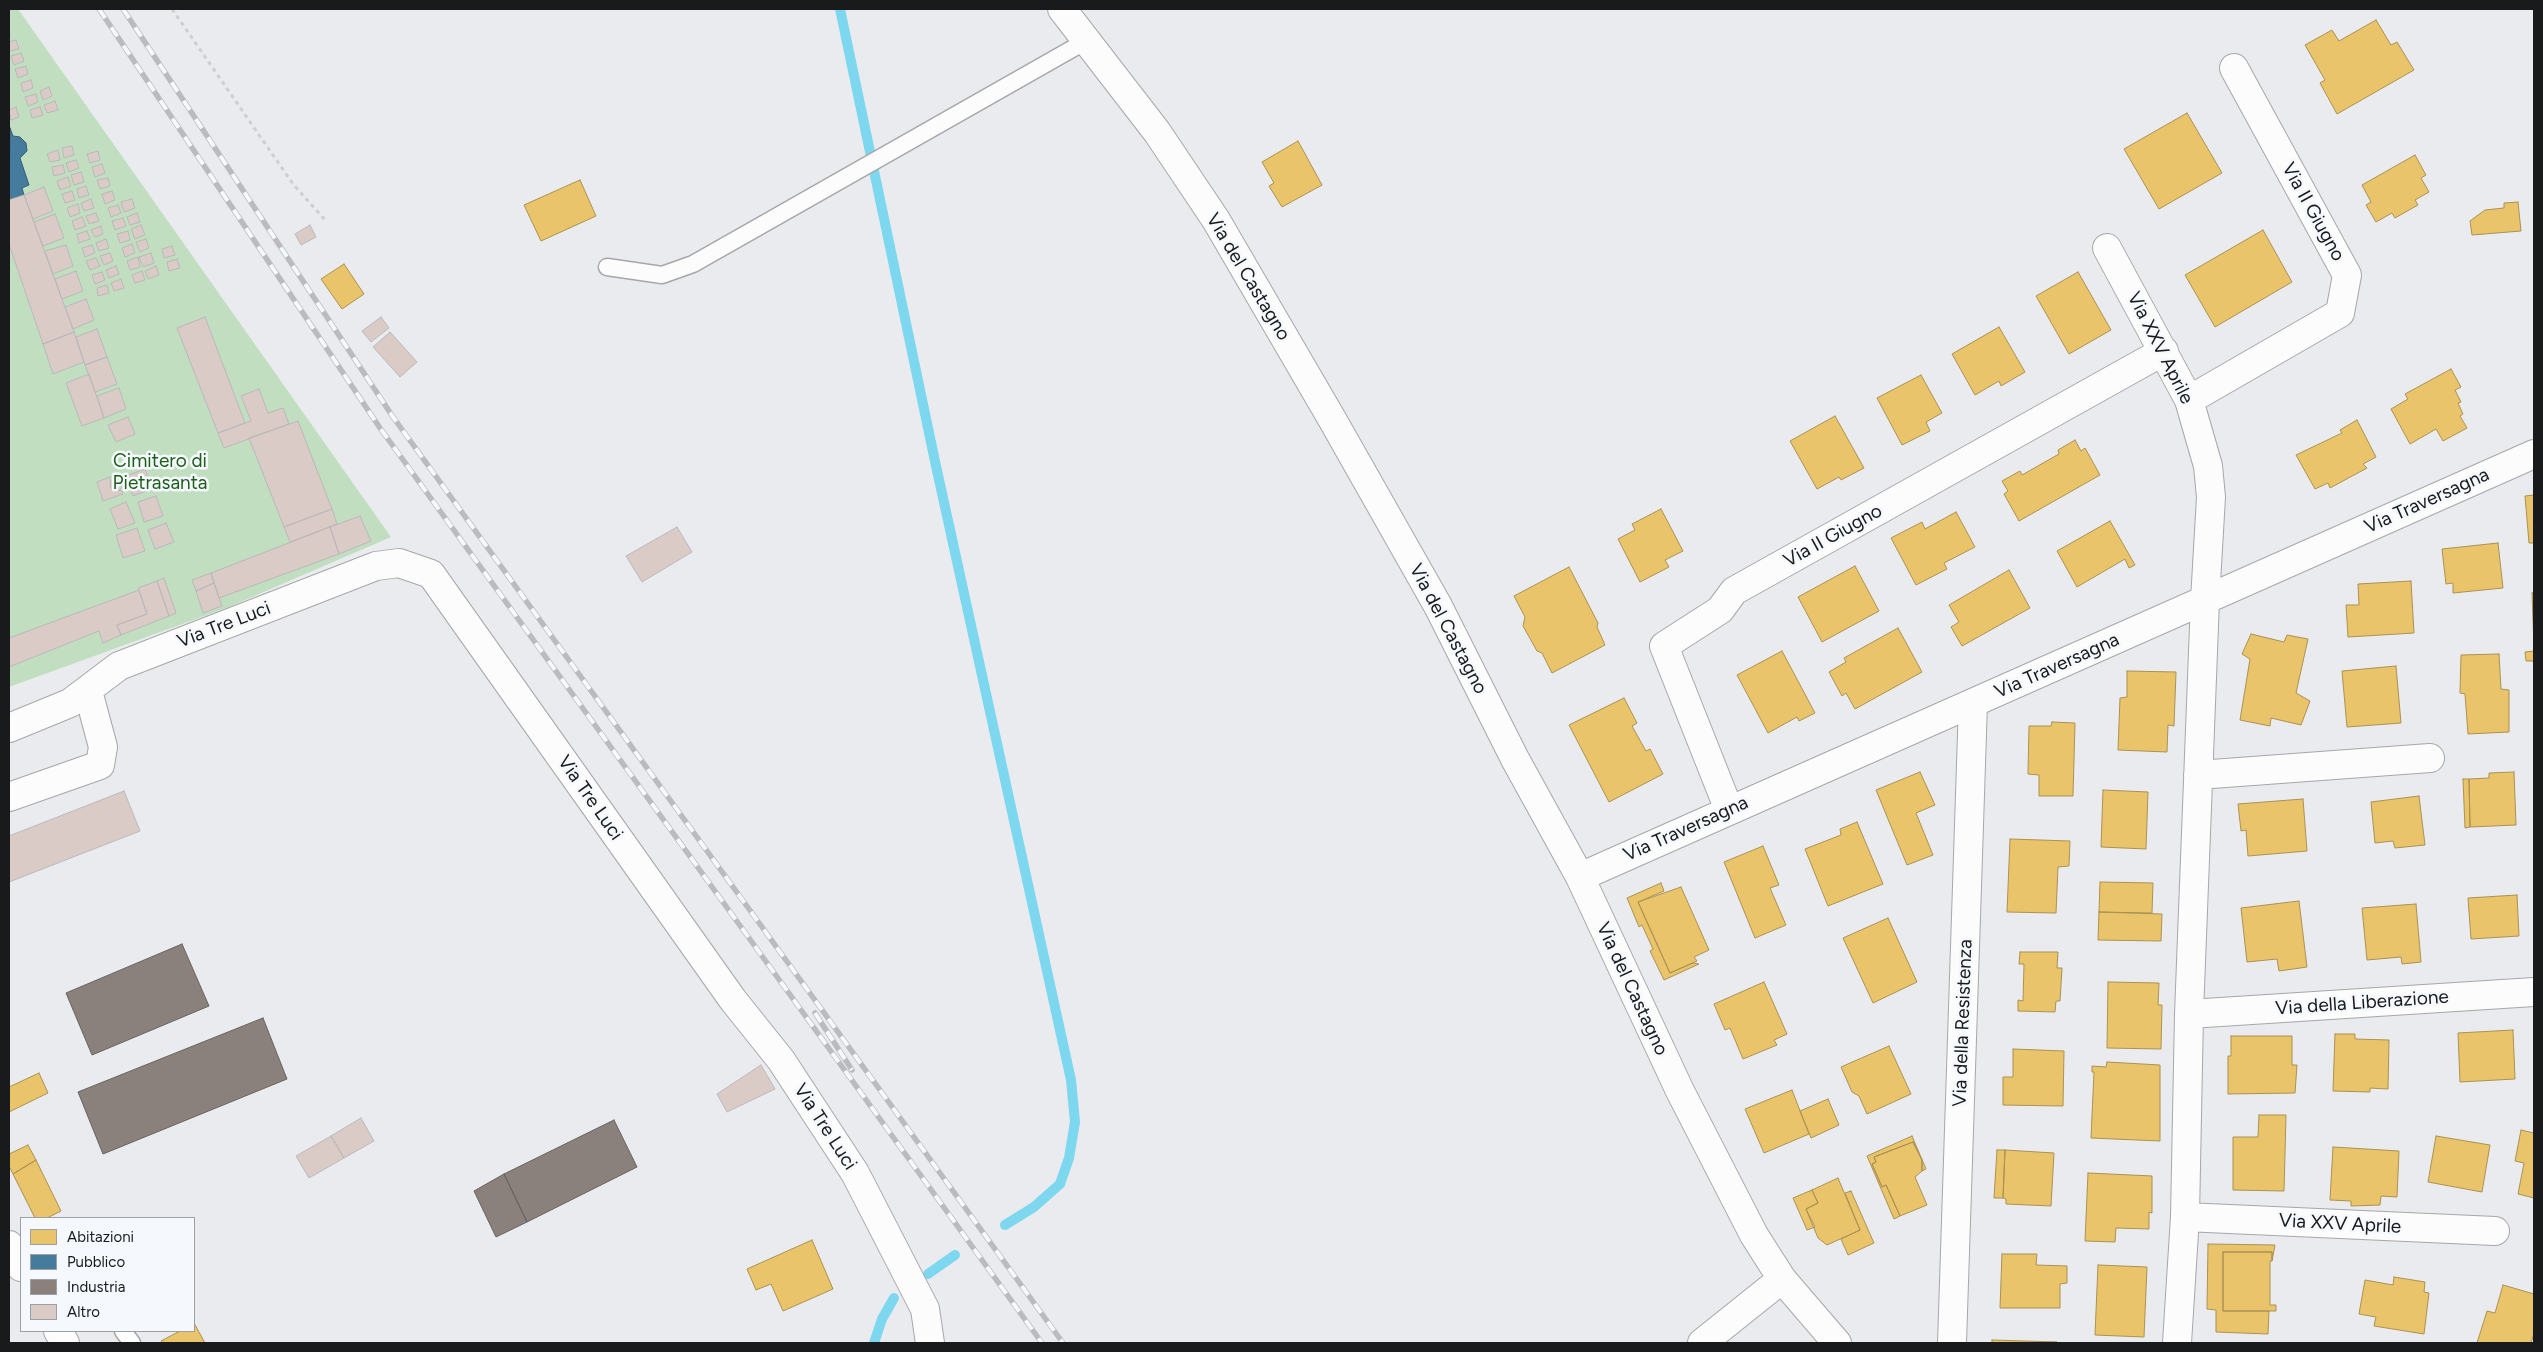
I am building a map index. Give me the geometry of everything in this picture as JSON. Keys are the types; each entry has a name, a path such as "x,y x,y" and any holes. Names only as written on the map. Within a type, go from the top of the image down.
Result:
{"street":[{"name":"Via del Castagno","path":"1062,9 1157,132 1221,229 1438,606 1515,759 1580,877 1680,1091 1754,1235 1782,1279 1836,1343"},
{"name":"Via II Giugno","path":"2189,400 2340,313 2347,275 2234,68"},
{"name":"Via XXV Aprile","path":"2107,248 2189,400 2208,466 2211,496 2205,600 2189,1014 2185,1218 2177,1343"},
{"name":"Via II Giugno","path":"1729,810 1664,646 1720,610 1734,591 2164,351"},
{"name":"Via Traversagna","path":"1580,877 2534,454"},
{"name":"Via Tre Luci","path":"9,728 70,704 119,666 376,566 399,563 431,574 733,1000 781,1060 855,1173 925,1309 930,1343"},
{"path":"9,797 100,765 103,747 88,691"},
{"name":"Via della Resistenza","path":"1952,1343 1973,704"},
{"path":"2198,776 2430,758"},
{"name":"Via della Liberazione","path":"2189,1014 2534,992"},
{"name":"Via XXV Aprile","path":"2185,1218 2495,1231"},
{"path":"9,1245 20,1265"},
{"path":"1702,1343 1782,1279"},
{"path":"59,1332 65,1343"}],"lane":[{"path":"606,267 662,275 693,264 857,169 1086,41"},
{"path":"123,1332 132,1343"}],"path":[{"path":"172,9 293,184 325,220"}],"green space":[{"name":"Cimitero di Pietrasanta","path":"9,9 18,9 391,537 229,607 9,687"}],"building: Abitazioni":[{"path":"2376,20 2391,45 2397,42 2414,70 2337,114 2320,83 2325,80 2305,45 2332,30 2339,41"},
{"path":"2187,113 2222,173 2159,209 2124,149"},
{"path":"1298,141 1322,185 1282,207 1269,186 1274,183 1262,162"},
{"path":"2415,155 2426,175 2421,178 2429,192 2415,200 2418,205 2395,218 2392,213 2376,222 2366,205 2371,202 2362,185"},
{"path":"580,180 596,216 541,241 524,205"},
{"path":"2518,202 2521,231 2472,235 2470,221 2485,210 2504,208 2504,203"},
{"path":"2263,230 2292,282 2215,327 2185,275"},
{"path":"344,264 364,294 342,309 321,279"},
{"path":"2078,272 2111,330 2069,354 2036,296"},
{"path":"1999,327 2025,372 2001,386 1999,381 1975,395 1952,354"},
{"path":"2451,369 2461,387 2455,390 2461,402 2458,403 2463,414 2460,416 2467,428 2443,441 2436,429 2410,444 2391,409 2408,399 2405,394"},
{"path":"1921,375 1942,413 1926,422 1930,431 1902,445 1877,398"},
{"path":"1835,416 1864,468 1841,480 1839,477 1817,489 1790,441"},
{"path":"2357,420 2376,457 2363,464 2367,468 2330,488 2328,483 2315,489 2296,455 2342,433 2340,430"},
{"path":"2075,440 2081,451 2085,448 2100,475 2019,521 2004,494 2008,491 2002,481 2020,471 2022,475 2059,454 2058,450"},
{"path":"2534,495 2534,543 2529,543 2525,496"},
{"path":"1661,509 1683,551 1665,560 1669,567 1640,582 1618,539 1635,530 1632,524"},
{"path":"1956,512 1975,547 1944,563 1947,569 1916,585 1891,538 1922,522 1925,529"},
{"path":"2110,521 2135,565 2129,568 2125,559 2077,587 2057,551"},
{"path":"2498,543 2503,588 2453,593 2453,583 2446,584 2442,549"},
{"path":"1855,566 1879,611 1822,642 1798,597"},
{"path":"1569,567 1598,623 1597,627 1605,645 1552,673 1542,653 1537,651 1523,626 1525,617 1514,596"},
{"path":"2009,570 2030,608 1962,646 1951,627 1959,622 1949,605"},
{"path":"2411,581 2414,633 2348,637 2346,605 2359,605 2358,584"},
{"path":"2532,593 2534,593 2534,646"},
{"path":"1898,628 1922,672 1855,709 1846,693 1842,696 1829,672 1846,662 1844,658"},
{"path":"2251,634 2284,642 2287,635 2308,639 2296,693 2310,701 2301,725 2271,718 2270,726 2240,720 2250,659 2242,654"},
{"path":"1782,651 1815,713 1799,721 1797,717 1768,733 1737,675"},
{"path":"2534,651 2534,661 2526,661 2525,652"},
{"path":"2499,654 2501,689 2509,690 2509,732 2468,734 2465,694 2460,693 2461,655"},
{"path":"2396,666 2401,723 2347,727 2342,671"},
{"path":"2127,671 2176,672 2174,726 2168,725 2167,752 2118,750 2120,698 2127,697"},
{"path":"1624,698 1637,723 1632,726 1646,751 1650,749 1663,774 1609,802 1569,725"},
{"path":"2052,722 2075,723 2073,796 2039,796 2039,775 2028,774 2029,726 2051,726"},
{"path":"1920,772 1935,805 1916,813 1933,855 1907,865 1876,790"},
{"path":"2514,772 2516,825 2470,827 2469,779 2489,778 2489,773"},
{"path":"2463,779 2469,779 2470,827 2465,828"},
{"path":"2103,790 2148,792 2146,849 2101,847"},
{"path":"2419,796 2425,845 2395,848 2393,841 2375,843 2371,802"},
{"path":"2303,799 2307,851 2248,856 2246,830 2241,831 2238,804"},
{"path":"1857,822 1883,884 1828,906 1805,849 1841,835 1840,829"},
{"path":"2010,839 2070,841 2069,866 2058,867 2056,913 2007,912"},
{"path":"1763,846 1779,885 1770,888 1786,925 1755,938 1724,862"},
{"path":"2100,882 2153,883 2152,913 2099,912"},
{"path":"1661,883 1664,891 1638,902 1670,973 1693,963 1699,964 1664,980 1650,951 1653,949 1642,925 1639,927 1627,898"},
{"path":"1681,887 1709,950 1694,957 1697,961 1670,973 1638,902"},
{"path":"2517,895 2519,936 2471,939 2468,898"},
{"path":"2299,901 2307,967 2279,971 2277,959 2247,962 2241,908"},
{"path":"2416,904 2421,962 2402,964 2401,957 2367,960 2362,908"},
{"path":"2099,912 2162,914 2161,941 2098,940"},
{"path":"1888,918 1917,982 1873,1003 1843,938"},
{"path":"2020,952 2058,952 2057,968 2062,968 2060,1001 2056,1001 2055,1012 2018,1011 2018,1000 2023,1001 2024,964 2019,964"},
{"path":"1764,982 1787,1034 1774,1040 1777,1045 1743,1059 1730,1028 1725,1030 1714,1004"},
{"path":"2108,982 2159,983 2158,1005 2162,1005 2161,1049 2107,1048"},
{"path":"2513,1030 2515,1079 2460,1082 2458,1033"},
{"path":"2335,1034 2355,1034 2355,1039 2389,1040 2388,1089 2370,1088 2370,1092 2333,1091"},
{"path":"2231,1036 2292,1036 2292,1065 2297,1065 2295,1093 2228,1094 2228,1056 2231,1056"},
{"path":"1889,1046 1911,1094 1867,1114 1859,1096 1852,1092 1841,1067"},
{"path":"2013,1049 2064,1051 2063,1106 2003,1105 2003,1077 2013,1077"},
{"path":"2107,1062 2160,1065 2160,1141 2091,1138 2094,1072 2092,1072 2092,1066 2106,1067"},
{"path":"39,1073 48,1093 9,1112 9,1087"},
{"path":"1792,1090 1809,1134 1764,1153 1745,1109"},
{"path":"1828,1099 1839,1125 1811,1138 1800,1111"},
{"path":"2259,1115 2286,1115 2284,1191 2233,1190 2233,1137 2258,1137"},
{"path":"2521,1130 2534,1133 2534,1198 2518,1194 2524,1163 2515,1161"},
{"path":"1912,1136 1926,1169 1922,1171 1922,1160 1913,1142 1874,1157 1876,1162 1872,1164 1882,1187 1886,1185 1900,1216 1894,1219 1867,1156"},
{"path":"2436,1136 2490,1145 2482,1192 2428,1182"},
{"path":"1913,1142 1922,1160 1922,1171 1915,1177 1927,1205 1900,1216 1886,1185 1882,1187 1872,1164 1876,1162 1874,1157"},
{"path":"28,1145 36,1160 13,1174 9,1166 9,1154"},
{"path":"2333,1147 2399,1151 2397,1197 2381,1196 2380,1205 2351,1206 2351,1201 2330,1200"},
{"path":"1997,1150 2005,1150 2003,1198 1994,1198"},
{"path":"2005,1150 2054,1153 2051,1206 2006,1204 2006,1199 2003,1198"},
{"path":"36,1160 61,1211 49,1217 34,1217 13,1174"},
{"path":"2088,1173 2152,1176 2152,1213 2149,1212 2149,1229 2116,1228 2115,1242 2085,1241"},
{"path":"1838,1178 1860,1230 1827,1245 1818,1238 1806,1209 1818,1203 1812,1190"},
{"path":"1812,1190 1818,1203 1806,1209 1815,1227 1807,1230 1793,1198"},
{"path":"1851,1191 1874,1243 1848,1255 1841,1239 1860,1230 1845,1193"},
{"path":"812,1240 833,1289 783,1311 771,1284 756,1290 747,1269"},
{"path":"2208,1244 2275,1245 2272,1261 2272,1252 2223,1252 2223,1311 2269,1311 2268,1334 2216,1332 2216,1310 2207,1309"},
{"path":"2223,1252 2272,1252 2272,1261 2270,1261 2270,1305 2276,1305 2276,1311 2223,1311"},
{"path":"2002,1254 2037,1254 2036,1265 2067,1266 2067,1283 2060,1284 2060,1308 2000,1308"},
{"path":"2098,1265 2147,1267 2144,1337 2095,1335"},
{"path":"2394,1277 2425,1282 2424,1292 2429,1293 2424,1334 2374,1326 2376,1317 2359,1314 2365,1280 2393,1285"},
{"path":"2503,1285 2534,1294 2534,1333 2531,1343 2477,1343 2487,1311 2495,1313"},
{"path":"195,1325 205,1343 163,1343 161,1341 178,1332 195,1332"},
{"path":"1992,1340 2057,1342 1992,1343"}],"building: Pubblico":[{"path":"10,128 13,136 20,137 26,143 27,151 20,158 29,185 22,188 24,195 9,200"}],"building: Industria":[{"path":"182,944 209,1006 92,1055 66,993"},
{"path":"263,1018 287,1079 103,1154 78,1092"},
{"path":"614,1120 637,1167 527,1222 504,1174"},
{"path":"504,1174 527,1222 496,1237 474,1191"}],"building: Altro":[{"path":"16,40 19,49 9,51 9,42"},
{"path":"21,53 24,61 14,65 11,56"},
{"path":"26,66 28,74 18,78 15,69"},
{"path":"31,80 33,88 23,92 21,83"},
{"path":"49,87 52,96 43,100 40,91"},
{"path":"36,94 38,102 28,106 25,97"},
{"path":"55,101 58,110 47,113 44,105"},
{"path":"16,107 19,117 11,120 9,110"},
{"path":"40,107 43,115 32,118 30,110"},
{"path":"72,146 74,155 64,158 62,148"},
{"path":"58,150 60,160 50,162 47,154"},
{"path":"98,151 100,160 90,163 87,154"},
{"path":"76,160 79,168 69,172 66,163"},
{"path":"102,164 105,173 95,177 92,167"},
{"path":"63,165 65,173 54,176 52,167"},
{"path":"81,172 84,182 74,185 71,175"},
{"path":"68,177 71,186 60,190 57,181"},
{"path":"108,178 110,186 100,189 97,180"},
{"path":"86,186 89,195 79,198 77,189"},
{"path":"44,187 53,211 33,219 24,195"},
{"path":"72,191 75,200 65,203 62,194"},
{"path":"112,191 115,200 105,204 102,194"},
{"path":"24,195 74,332 43,344 9,244 9,200"},
{"path":"91,199 94,208 84,211 81,203"},
{"path":"132,199 135,208 124,212 121,202"},
{"path":"78,204 80,213 70,217 67,208"},
{"path":"118,205 121,213 111,217 108,208"},
{"path":"96,213 99,221 89,224 86,216"},
{"path":"137,213 140,222 130,225 127,217"},
{"path":"55,214 64,238 43,246 34,222"},
{"path":"82,217 86,226 75,230 72,221"},
{"path":"123,218 126,226 115,230 112,221"},
{"path":"141,225 145,235 135,239 131,229"},
{"path":"310,225 316,237 301,245 295,234"},
{"path":"101,226 103,234 95,237 91,230"},
{"path":"87,231 90,239 79,243 77,234"},
{"path":"128,231 130,240 120,243 117,234"},
{"path":"106,239 109,248 99,251 96,243"},
{"path":"146,239 149,248 140,252 136,242"},
{"path":"132,244 135,253 125,257 122,248"},
{"path":"66,245 73,266 53,274 45,251"},
{"path":"92,245 95,253 85,257 82,248"},
{"path":"172,246 175,255 164,258 162,249"},
{"path":"110,253 113,261 104,265 100,256"},
{"path":"151,253 154,263 143,267 139,257"},
{"path":"138,257 140,267 130,270 127,261"},
{"path":"96,258 100,266 90,270 86,261"},
{"path":"177,259 180,268 169,271 167,262"},
{"path":"116,266 119,274 109,278 106,270"},
{"path":"156,266 159,275 148,279 145,271"},
{"path":"76,271 83,291 62,299 55,279"},
{"path":"142,271 145,280 135,283 132,275"},
{"path":"102,272 105,280 95,284 92,275"},
{"path":"121,279 124,288 114,291 111,283"},
{"path":"107,285 109,293 98,296 97,288"},
{"path":"86,299 94,320 73,329 65,307"},
{"path":"205,317 245,423 218,433 177,328"},
{"path":"381,317 389,328 371,342 362,331"},
{"path":"97,329 107,357 85,365 76,337"},
{"path":"74,332 84,362 53,374 43,344"},
{"path":"390,332 417,362 400,377 373,347"},
{"path":"107,357 117,384 95,392 85,365"},
{"path":"89,374 104,418 82,426 66,383"},
{"path":"119,388 126,409 104,418 97,396"},
{"path":"259,389 268,413 283,408 289,424 224,448 218,433 251,421 241,396"},
{"path":"128,417 135,434 116,442 108,425"},
{"path":"298,421 332,509 284,527 249,438"},
{"path":"145,469 148,477 145,478 149,490 133,496 126,476"},
{"path":"110,477 111,488 116,491 121,490 123,494 103,501 97,482"},
{"path":"118,479 121,480 121,490 114,491 111,490 110,483 111,480"},
{"path":"156,496 163,516 144,522 138,502"},
{"path":"126,502 135,523 118,529 110,509"},
{"path":"332,509 337,524 290,542 284,527"},
{"path":"360,516 371,541 339,554 330,527"},
{"path":"166,523 174,542 155,549 148,530"},
{"path":"330,527 339,554 219,598 211,573"},
{"path":"677,527 692,552 642,582 626,556"},
{"path":"137,528 145,551 123,558 116,535"},
{"path":"211,573 214,583 196,591 192,580"},
{"path":"164,578 176,613 169,616 157,581"},
{"path":"157,581 169,616 121,635 117,625 147,614 138,588"},
{"path":"214,583 222,606 203,613 196,591"},
{"path":"139,590 147,614 117,625 121,635 103,643 99,631 9,667 9,638"},
{"path":"124,791 140,831 9,882 9,836"},
{"path":"761,1065 775,1089 727,1112 717,1094"},
{"path":"361,1118 374,1141 344,1158 331,1136"},
{"path":"331,1136 344,1158 309,1178 296,1156"}],"waterway":[{"path":"840,9 936,466 1071,1080 1075,1122 1069,1158 1060,1184 1034,1207 1005,1225"},
{"path":"928,1274 955,1255"},
{"path":"874,1343 882,1319 894,1298"}],"railway":[{"path":"99,9 380,428 1042,1343"},
{"path":"123,9 393,417 1063,1343"},
{"path":"815,1013 852,1070"}]}
